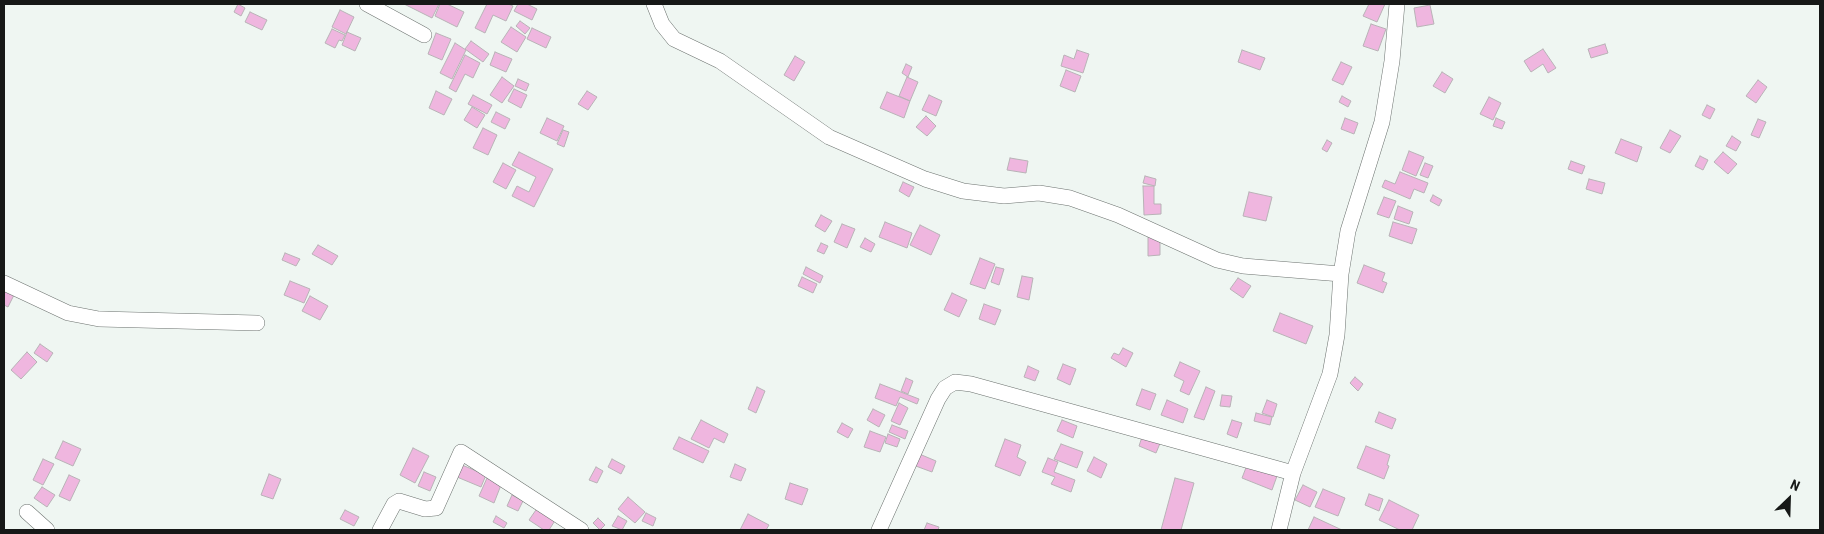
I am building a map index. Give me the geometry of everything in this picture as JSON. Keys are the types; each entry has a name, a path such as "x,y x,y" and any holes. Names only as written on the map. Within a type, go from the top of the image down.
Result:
{"street":[{"path":"366,4 424,35"},
{"path":"654,4 662,24 674,39 720,61 829,137 925,179 963,191 1004,196 1039,193 1070,198 1118,215 1217,260 1243,266 1341,274"},
{"path":"1279,530 1293,473 1330,374 1337,335 1341,274 1348,232 1382,122 1392,61 1397,4"},
{"path":"4,283 68,313 100,319 257,323"},
{"path":"879,530 938,399 945,388 955,382 971,384 1293,473"},
{"path":"380,530 394,504 399,501 425,509 436,508 461,452 581,530"},
{"path":"27,512 47,530"}],"building":[{"path":"238,4 245,8 241,16 234,12"},
{"path":"404,4 439,4 432,18"},
{"path":"440,4 447,4 464,12 457,27 435,16"},
{"path":"487,4 508,4 513,6 506,21 493,15 485,33 475,28"},
{"path":"518,4 527,4 537,9 532,20 514,11"},
{"path":"1369,4 1385,4 1377,22 1363,16"},
{"path":"1430,5 1434,24 1417,27 1414,8"},
{"path":"340,10 354,17 346,34 332,27"},
{"path":"250,12 267,20 262,30 245,22"},
{"path":"520,21 530,28 525,34 516,26"},
{"path":"1371,24 1386,29 1378,51 1363,46"},
{"path":"511,27 526,37 517,52 501,42"},
{"path":"532,28 551,37 546,48 527,39"},
{"path":"332,29 345,35 342,41 339,40 335,48 325,43"},
{"path":"347,32 361,38 355,51 342,45"},
{"path":"436,33 451,39 442,60 428,54"},
{"path":"471,41 489,54 483,62 465,49"},
{"path":"455,43 466,50 452,79 440,73"},
{"path":"1605,44 1608,53 1591,58 1588,49"},
{"path":"1543,49 1556,68 1548,73 1543,64 1531,72 1524,61"},
{"path":"1077,50 1089,54 1083,73 1061,66 1064,55 1074,59"},
{"path":"1242,50 1265,58 1260,70 1238,62"},
{"path":"495,52 512,59 506,72 490,65"},
{"path":"465,55 480,63 473,78 465,74 456,92 449,88"},
{"path":"795,56 805,62 794,81 784,75"},
{"path":"1341,62 1352,67 1343,85 1332,80"},
{"path":"906,64 912,67 908,77 902,73"},
{"path":"1066,70 1081,76 1075,92 1060,86"},
{"path":"1442,72 1453,79 1445,93 1433,86"},
{"path":"502,77 514,86 502,103 490,95"},
{"path":"907,77 918,82 910,101 899,96"},
{"path":"518,79 529,84 526,91 515,86"},
{"path":"1758,80 1767,87 1756,103 1746,96"},
{"path":"514,89 527,95 521,108 508,101"},
{"path":"436,91 452,99 444,115 429,108"},
{"path":"587,91 597,97 588,110 578,104"},
{"path":"887,92 910,101 904,118 880,108"},
{"path":"473,95 492,105 487,114 468,104"},
{"path":"929,95 942,101 936,116 922,110"},
{"path":"1342,96 1351,101 1348,107 1339,102"},
{"path":"1489,97 1501,103 1493,120 1480,114"},
{"path":"1707,105 1715,109 1710,119 1702,115"},
{"path":"472,107 485,115 477,128 464,120"},
{"path":"496,112 510,119 505,129 491,122"},
{"path":"926,116 936,126 927,136 916,127"},
{"path":"547,118 564,126 557,141 540,133"},
{"path":"1345,118 1358,123 1354,134 1341,129"},
{"path":"1496,118 1505,122 1502,129 1493,126"},
{"path":"1758,119 1766,122 1759,138 1751,135"},
{"path":"483,128 497,135 488,155 473,148"},
{"path":"563,130 569,132 564,147 557,144"},
{"path":"1670,130 1681,136 1670,153 1660,148"},
{"path":"1732,136 1741,142 1736,151 1726,146"},
{"path":"1621,139 1642,147 1637,162 1615,153"},
{"path":"1327,140 1332,143 1327,152 1322,149"},
{"path":"1409,151 1424,157 1416,176 1402,170"},
{"path":"519,152 553,169 534,207 512,196 517,186 529,192 536,177 512,165"},
{"path":"1723,152 1737,164 1728,174 1714,162"},
{"path":"1700,156 1708,160 1703,170 1695,166"},
{"path":"1010,158 1028,161 1026,173 1007,170"},
{"path":"1571,161 1585,166 1582,174 1568,169"},
{"path":"503,163 516,170 506,189 493,182"},
{"path":"1425,163 1433,166 1428,178 1420,175"},
{"path":"1400,172 1428,183 1424,193 1414,189 1410,199 1382,187 1385,180 1395,184"},
{"path":"1145,176 1156,179 1155,186 1143,183"},
{"path":"1589,179 1605,183 1602,194 1586,189"},
{"path":"903,182 914,187 909,197 899,191"},
{"path":"1143,186 1154,186 1154,204 1161,204 1161,214 1144,215"},
{"path":"1249,192 1272,197 1266,221 1243,216"},
{"path":"1433,195 1442,200 1439,206 1430,201"},
{"path":"1384,197 1396,201 1389,218 1377,214"},
{"path":"1398,206 1413,212 1409,224 1394,219"},
{"path":"821,215 832,221 825,232 815,226"},
{"path":"885,222 912,233 907,248 879,237"},
{"path":"1393,222 1417,229 1412,244 1389,236"},
{"path":"842,224 855,229 847,248 834,242"},
{"path":"920,225 940,235 931,255 910,245"},
{"path":"1148,235 1160,235 1160,255 1148,256"},
{"path":"865,238 875,244 871,252 860,247"},
{"path":"821,243 828,246 824,254 817,251"},
{"path":"318,245 338,256 332,265 312,254"},
{"path":"285,253 300,259 296,266 282,260"},
{"path":"980,258 995,264 985,289 970,284"},
{"path":"1364,265 1385,273 1382,281 1387,283 1383,293 1357,283"},
{"path":"806,267 823,276 820,283 803,274"},
{"path":"996,267 1004,269 999,285 991,282"},
{"path":"1022,276 1033,278 1029,300 1017,297"},
{"path":"802,277 817,284 813,293 798,286"},
{"path":"1238,278 1251,286 1243,298 1230,289"},
{"path":"4,279 15,293 8,307 4,305"},
{"path":"290,281 310,289 304,303 284,295"},
{"path":"952,293 967,300 959,317 944,310"},
{"path":"310,296 328,306 320,320 302,311"},
{"path":"984,304 1001,310 995,325 979,319"},
{"path":"1280,313 1313,326 1306,344 1273,331"},
{"path":"40,344 53,353 47,362 34,353"},
{"path":"1123,348 1133,353 1126,367 1111,358 1114,353 1119,355"},
{"path":"27,352 37,362 21,379 11,370"},
{"path":"1180,362 1200,371 1189,395 1180,391 1184,381 1174,376"},
{"path":"1063,364 1076,369 1070,385 1057,379"},
{"path":"1028,366 1039,371 1035,381 1024,377"},
{"path":"1355,377 1363,384 1358,391 1350,383"},
{"path":"906,378 913,381 908,394 901,391"},
{"path":"880,384 919,399 917,404 900,397 896,406 875,398"},
{"path":"757,387 765,391 756,413 748,409"},
{"path":"1206,387 1215,391 1204,420 1194,417"},
{"path":"1142,389 1156,394 1150,410 1136,405"},
{"path":"1222,395 1232,396 1230,407 1220,406"},
{"path":"1167,400 1188,409 1183,423 1161,415"},
{"path":"1267,400 1277,404 1273,417 1262,413"},
{"path":"899,403 908,408 900,425 891,421"},
{"path":"873,409 885,415 879,427 867,420"},
{"path":"1379,412 1396,419 1392,429 1375,422"},
{"path":"1256,413 1272,417 1270,425 1254,421"},
{"path":"701,420 728,434 724,443 714,438 709,448 691,439"},
{"path":"1062,420 1077,426 1073,438 1057,431"},
{"path":"1232,420 1242,423 1237,438 1227,434"},
{"path":"842,423 853,429 848,438 837,432"},
{"path":"892,425 908,431 905,439 889,432"},
{"path":"870,431 886,437 880,452 864,447"},
{"path":"888,434 900,439 897,447 885,443"},
{"path":"1143,434 1161,441 1156,453 1139,446"},
{"path":"679,437 709,451 703,463 673,449"},
{"path":"1005,439 1021,445 1017,457 1026,462 1020,476 995,466"},
{"path":"63,441 81,449 73,466 55,458"},
{"path":"1061,444 1083,452 1077,468 1054,459"},
{"path":"1366,446 1390,455 1387,465 1389,466 1384,479 1357,468"},
{"path":"413,448 429,456 415,483 400,475"},
{"path":"917,453 936,461 932,472 913,465"},
{"path":"1094,457 1107,464 1101,478 1087,471"},
{"path":"1048,458 1058,462 1054,472 1075,480 1071,492 1051,484 1055,477 1042,472"},
{"path":"43,459 54,464 43,485 33,480"},
{"path":"612,459 625,466 621,474 608,467"},
{"path":"735,464 746,469 741,481 730,477"},
{"path":"462,465 486,475 481,487 457,477"},
{"path":"1247,465 1277,476 1272,490 1242,478"},
{"path":"596,467 603,471 597,483 589,480"},
{"path":"424,472 436,477 430,491 418,486"},
{"path":"269,474 281,479 273,499 261,495"},
{"path":"69,475 80,480 70,501 59,496"},
{"path":"487,478 501,485 494,503 479,496"},
{"path":"1175,478 1194,483 1181,530 1161,530"},
{"path":"790,483 808,489 802,505 785,499"},
{"path":"1303,485 1317,492 1310,507 1295,500"},
{"path":"42,487 55,495 47,507 34,498"},
{"path":"1323,489 1345,498 1338,516 1315,507"},
{"path":"1369,494 1383,499 1379,511 1365,505"},
{"path":"512,495 523,501 518,511 507,506"},
{"path":"628,497 645,512 635,523 618,509"},
{"path":"1389,500 1419,515 1412,530 1400,530 1379,520"},
{"path":"538,507 556,519 549,530 544,530 529,520"},
{"path":"345,510 359,517 354,526 340,519"},
{"path":"646,513 656,518 653,526 642,521"},
{"path":"748,514 769,525 766,530 740,530"},
{"path":"496,516 507,523 504,528 493,522"},
{"path":"618,516 627,521 622,530 612,526"},
{"path":"1314,517 1342,530 1308,530"},
{"path":"598,518 605,525 600,530 593,523"},
{"path":"927,523 939,527 938,530 924,530"}]}
